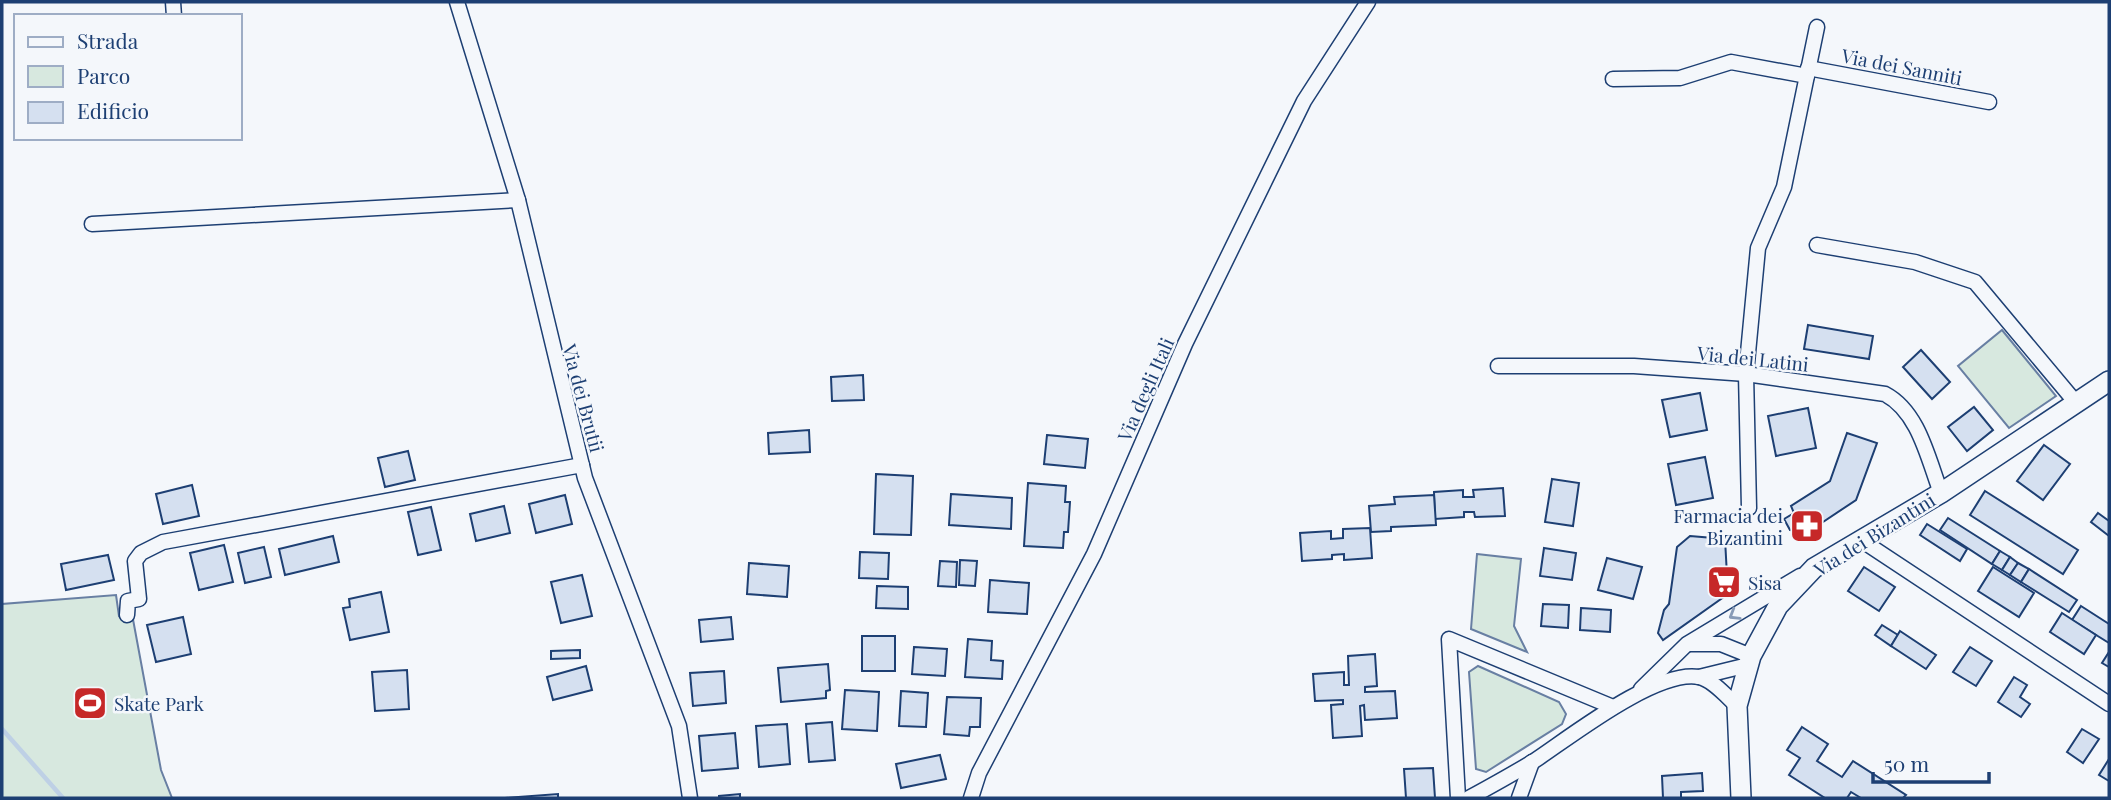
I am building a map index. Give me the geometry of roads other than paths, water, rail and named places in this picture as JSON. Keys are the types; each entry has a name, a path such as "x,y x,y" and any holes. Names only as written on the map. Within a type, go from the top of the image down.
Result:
{"street":[{"name":"Via dei Brutii","path":"457,2 517,200 560,387 582,464 679,726 690,798"},
{"name":"Via degli Itali","path":"971,798 979,773 1094,554 1185,344 1304,101 1367,2"},
{"path":"1749,508 1746,374 1758,247 1784,187 1817,27"},
{"name":"Via dei Sanniti","path":"1613,79 1680,78 1731,62 1989,102"},
{"path":"92,224 517,200"},
{"path":"1817,245 1915,262 1975,282 2077,404"},
{"name":"Via dei Latini","path":"1498,366 1634,366 1746,374 1885,394 1901,402 1912,418 1941,493"},
{"name":"Via dei Bizantini","path":"1741,798 1737,706 1749,661 1778,606 1814,568 1941,493 2109,381"},
{"path":"127,615 128,601 139,599 135,561 141,553 163,542 582,464"},
{"path":"1861,540 2109,704"},
{"path":"1637,693 1687,643 1814,568"},
{"path":"1458,798 1449,639 1614,707"},
{"path":"1687,643 1721,644 1749,661"},
{"path":"1469,798 1532,762 1637,693 1749,661"},
{"path":"1699,677 1718,688 1737,706"},
{"path":"1518,798 1532,762"}],"waterway":[{"path":"2,729 63,798"}],"place":[{"name":"Farmacia dei Bizantini","path":"1807,526"},
{"name":"Sisa","path":"1724,582"},
{"name":"Skate Park","path":"90,703"}]}
